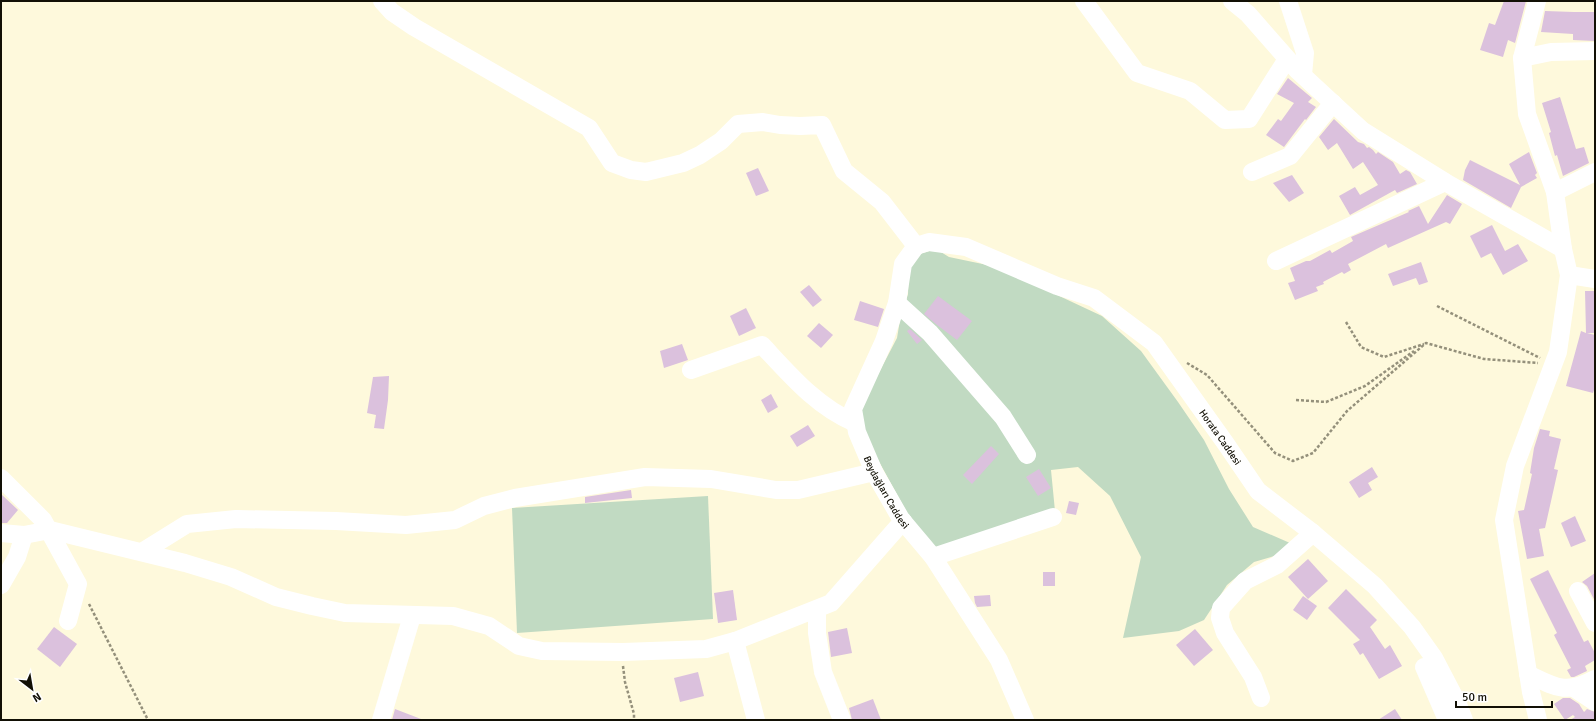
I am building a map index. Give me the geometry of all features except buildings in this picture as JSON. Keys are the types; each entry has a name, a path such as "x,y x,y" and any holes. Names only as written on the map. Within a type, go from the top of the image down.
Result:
{"street":[{"path":"382,1 392,12 414,27 589,128 612,163 631,170 646,172 683,162 700,155 721,141 738,124 763,122 780,125 822,125 844,171 882,202 916,246"},
{"path":"1084,1 1137,73 1190,91 1225,120 1249,119 1287,59"},
{"path":"1232,1 1248,14 1303,75 1363,131 1445,182 1563,249"},
{"path":"1288,1 1305,53 1303,75"},
{"path":"1536,1 1522,58 1527,114 1555,192 1563,249 1569,274 1558,352 1515,466 1504,520 1528,674 1538,720"},
{"path":"1522,58 1550,52 1595,51"},
{"path":"1252,172 1290,156 1333,103"},
{"path":"1555,192 1595,172"},
{"path":"1276,261 1445,182"},
{"name":"Horata Caddesi","path":"916,246 929,242 966,247 1057,286 1094,298 1154,343 1258,491 1313,533 1375,586 1412,627 1434,658 1457,702 1464,720"},
{"name":"Beydağları Caddesi","path":"916,246 903,264 897,303 884,341 853,410 857,432 874,472 903,521 932,557 999,660 1025,720"},
{"path":"1569,274 1595,279"},
{"path":"897,303 930,333 1004,418 1027,455"},
{"path":"691,370 762,345 800,387 839,417 855,423"},
{"path":"142,552 187,524 236,518 406,525 456,520 484,506 515,498 645,477 710,479 776,490 798,490 874,472"},
{"path":"1,478 43,520 50,530 78,584 68,621"},
{"path":"932,557 1053,517"},
{"path":"1,533 24,535 50,530 184,563 231,577 276,597 345,613 453,616 489,626 519,646 542,651 623,652 706,649 735,641 831,603 903,521"},
{"path":"1261,698 1253,677 1225,633 1220,618 1221,608 1245,581 1277,565 1313,533"},
{"path":"1,585 17,556 24,535"},
{"path":"1578,591 1595,623"},
{"path":"817,609 817,633 823,672 842,720"},
{"path":"381,720 412,616"},
{"path":"735,641 756,720"},
{"path":"1424,667 1447,720"},
{"path":"1528,674 1558,688 1574,688 1583,686 1595,679"},
{"path":"1574,688 1595,702"}],"path":[{"path":"1437,306 1553,365"},
{"path":"1346,322 1361,347 1384,357 1426,343 1484,359 1553,365"},
{"path":"1181,359 1207,375 1275,453 1293,461 1313,453 1347,411 1426,343"},
{"path":"1296,400 1326,402 1365,386 1426,343"},
{"path":"78,584 148,720"},
{"path":"623,652 625,682 634,714 634,720"}],"green space":[{"path":"936,249 949,257 997,267 1102,316 1141,351 1178,402 1204,440 1229,489 1253,527 1290,543 1285,553 1254,562 1227,585 1204,620 1179,631 1123,638 1141,557 1110,496 1078,467 1051,470 1055,511 937,549 912,522 864,434 861,407 897,338 900,320 908,294 909,266 916,255"},
{"path":"708,496 713,619 517,633 512,508"}]}
